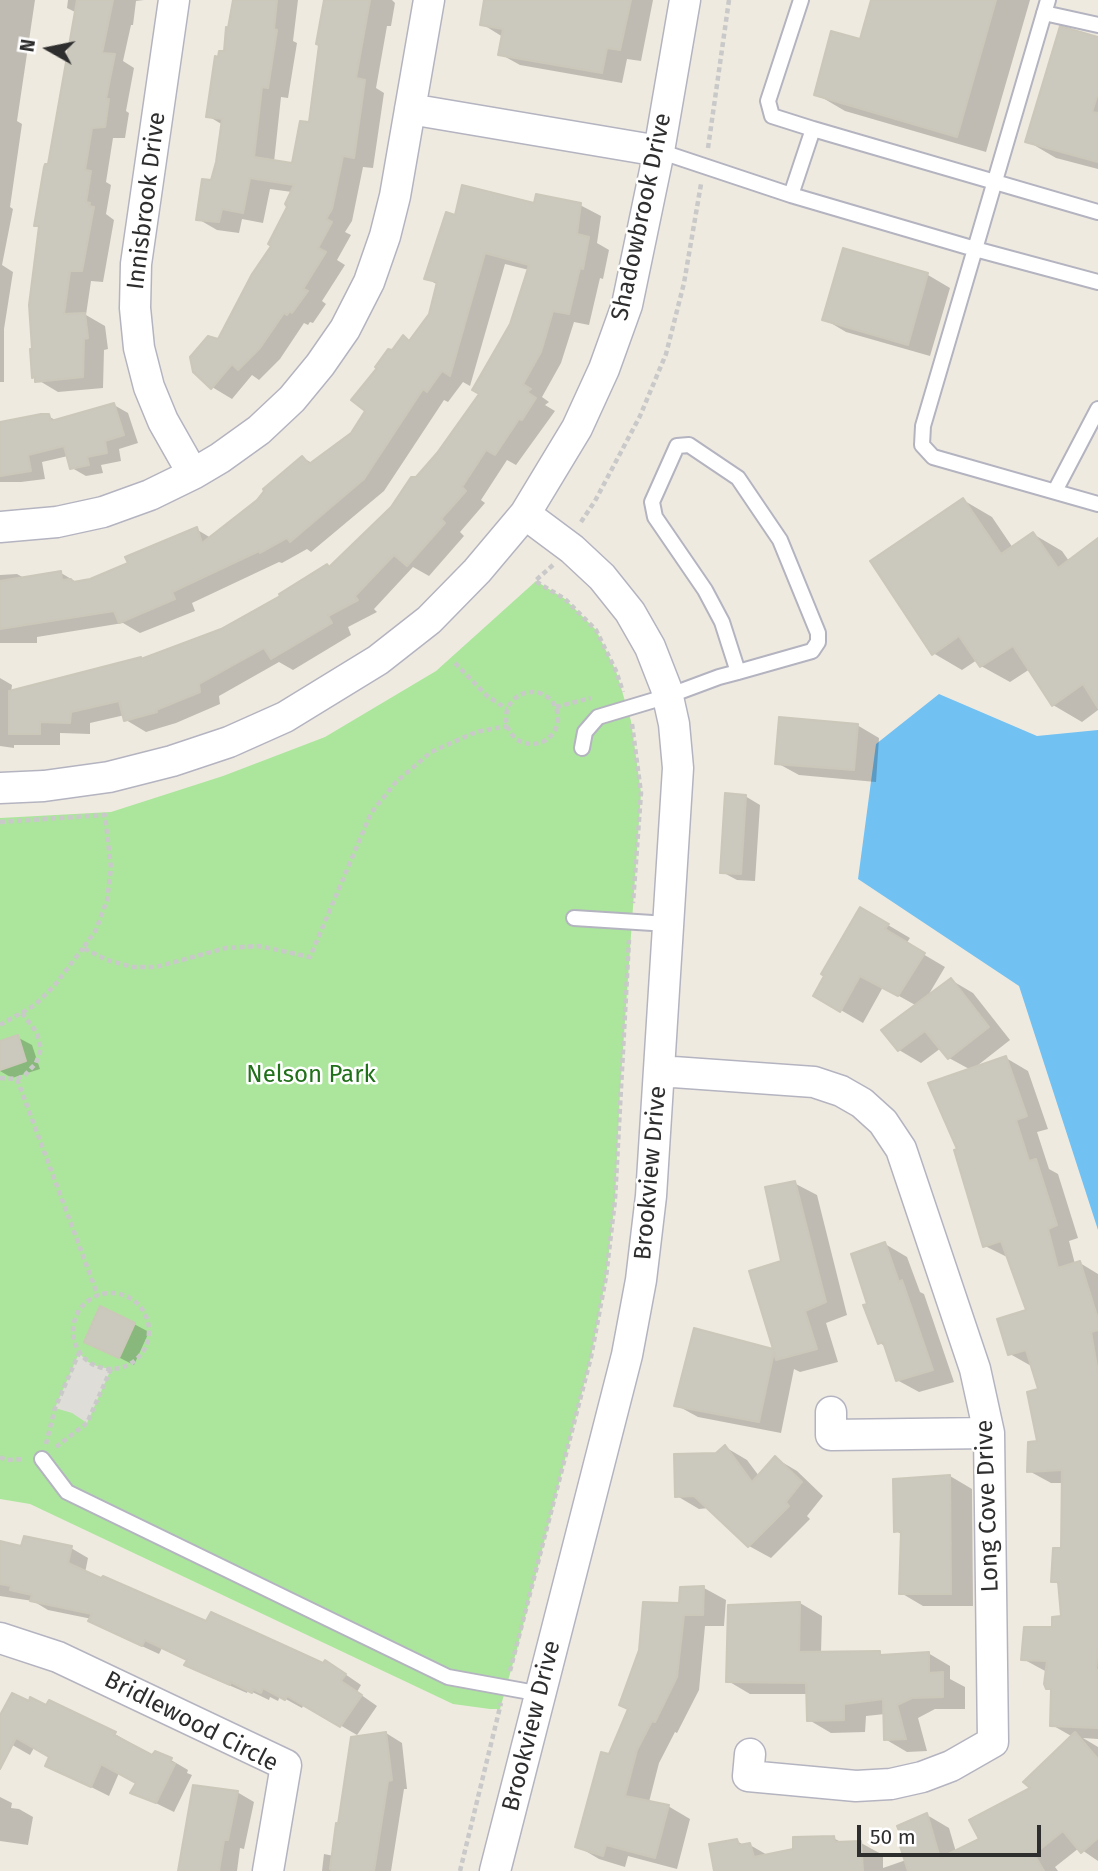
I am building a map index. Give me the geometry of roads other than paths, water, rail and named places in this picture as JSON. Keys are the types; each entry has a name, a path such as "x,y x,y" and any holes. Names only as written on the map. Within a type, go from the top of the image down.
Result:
{"street":[{"name":"Innisbrook Drive","path":"174,0 136,264 135,308 139,348 149,387 163,421 192,474"},
{"path":"0,527 57,522 103,512 150,495 192,474 259,430 320,365 345,328 369,282 385,236 395,196 429,0"},
{"name":"Shadowbrook Drive","path":"0,788 44,786 109,777 172,761 229,742 285,717 378,660 429,620 477,571 525,514 577,428 604,369 627,305 659,151 685,0"},
{"path":"410,109 659,151"},
{"name":"Brookview Drive","path":"495,1871 627,1355 641,1280 651,1196 678,768 668,696 650,647 630,612 602,577 572,549 525,514"},
{"name":"Long Cove Drive","path":"659,1071 814,1082 841,1091 862,1103 883,1122 901,1149 975,1369 989,1433 993,1742 951,1766 922,1777 891,1784 856,1786 748,1776 750,1754"},
{"path":"831,1412 831,1435 989,1433"},
{"name":"Bridlewood Circle","path":"0,1638 58,1657 286,1765 268,1871"}],"lane":[{"path":"801,0 768,101 772,116 1098,212"},
{"path":"1098,25 1046,6 923,426 922,445 933,457 1098,504"},
{"path":"791,195 813,129"},
{"path":"659,151 791,195 1098,282"},
{"path":"1055,491 1098,409"},
{"path":"582,748 585,732 598,717 812,651 818,642 818,632 780,540 738,478 689,445 677,446 652,502 655,517 705,590 722,622 738,672"},
{"path":"574,918 668,924"},
{"path":"42,1458 67,1492 448,1676 541,1694"}],"water":[{"path":"939,694 1037,736 1098,730 1098,1230 1019,986 858,879 876,744"}],"park label":[{"name":"Nelson Park","path":"311,1075"}]}
